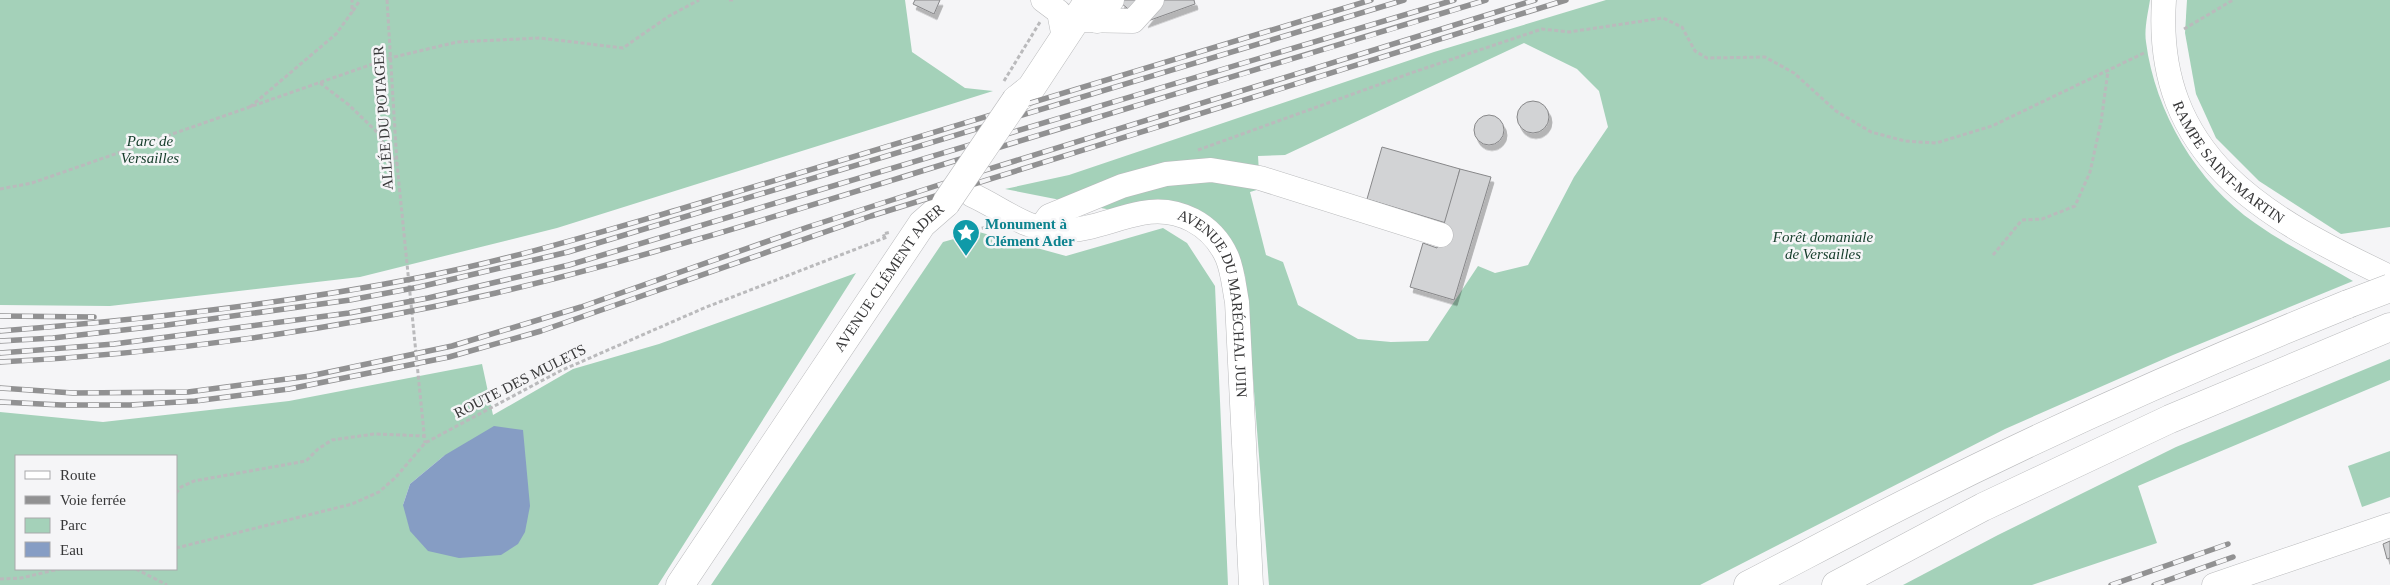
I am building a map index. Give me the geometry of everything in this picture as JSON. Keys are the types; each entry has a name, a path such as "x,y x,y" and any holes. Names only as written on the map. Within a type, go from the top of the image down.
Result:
{"main road":[{"path":"946,203 1010,91 1031,88 1070,11"},
{"name":"AVENUE CLÉMENT ADER","path":"680,585 922,224 946,203"},
{"name":"AVENUE CLÉMENT ADER","path":"696,585 916,252 942,218 946,203"},
{"path":"1748,585 1915,498 2047,434 2216,359 2348,304 2384,278"},
{"path":"1836,585 1983,507 2161,423 2390,327"}],"street":[{"path":"1070,11 1112,0"},
{"path":"1070,11 1134,21 1152,0"},
{"name":"RAMPE SAINT-MARTIN","path":"2164,0 2157,47 2177,100 2198,142 2211,161 2250,198 2273,214 2301,232 2384,278"},
{"path":"1041,227 1049,216 1138,180 1178,172 1211,170 1260,178 1441,235"},
{"name":"AVENUE DU MARÉCHAL JUIN","path":"972,195 1014,219 1058,231 1077,229 1156,211 1176,213 1200,223 1216,240 1227,258 1237,302 1251,585"},
{"path":"2214,585 2390,525"}],"path":[{"path":"352,0 352,12"},
{"path":"247,109 336,34 360,0"},
{"name":"ALLÉE DU POTAGER","path":"387,0 397,164 425,443"},
{"path":"0,189 32,183 390,58 457,42 540,38 623,48 669,16 699,0"},
{"path":"729,0 735,0"},
{"path":"1189,153 1411,72 1542,29 1569,32 1663,18 1682,27 1695,51 1707,58 1765,57 1794,73 1836,111 1871,132 1906,141 1936,143 1992,126 2157,47 2206,14 2232,0"},
{"path":"1010,91 1070,11"},
{"path":"1993,255 2022,220 2042,219 2075,206 2090,172 2101,122 2108,70"},
{"path":"319,83 349,105 375,130 397,164"},
{"path":"970,231 986,227 992,228"},
{"name":"ROUTE DES MULETS","path":"178,548 352,504 366,498 379,492 396,477 425,443 560,371 704,308 885,238"},
{"path":"178,491 194,481 306,461 318,449 332,440 381,434 425,436"},
{"path":"0,579 21,578 55,570"},
{"path":"138,570 167,585"}],"green space":[{"name":"Parc de Versailles","path":"0,0 905,0 912,52 965,88 993,91 557,228 360,277 110,306 0,305"},
{"name":"Forêt domaniale de Versailles","path":"1606,0 2150,0 2146,21 2146,37 2151,68 2169,119 2197,167 2234,207 2255,223 2353,281 2173,355 2005,429 1700,585 1269,585 1245,275 1218,231 1005,189 1069,175 1434,52","holes":["1524,43 1577,69 1599,91 1608,127 1574,177 1528,265 1495,273 1478,266 1428,341 1391,342 1358,339 1298,305 1283,262 1266,255 1250,192 1260,189 1258,156 1285,155"]},
{"path":"2187,0 2390,0 2390,227 2341,234 2259,181 2216,138 2196,94 2185,33"},
{"path":"1163,228 1187,243 1215,286 1228,585 711,585 943,242 979,232 1066,256"},
{"path":"856,273 658,585 0,585 0,412 103,422 289,401 482,364 493,415 573,369 659,344","holes":["445,455 403,505 410,484"]},
{"path":"2390,359 2390,380 2138,486 2157,543 2032,585 1903,585 1998,535 2176,447"},
{"path":"2390,451 2390,497 2362,507 2348,466"}],"water":[{"path":"494,426 523,430 530,506 525,532 518,544 501,555 459,558 428,551 410,531 403,505 410,484 445,455"}],"building":[{"path":"915,0 940,0 934,14 913,4"},
{"path":"1123,0 1144,0 1133,13 1121,3"},
{"path":"1162,0 1194,0 1195,4 1145,22"},
{"path":"1533,101 1544,106 1549,117 1544,128 1533,133 1522,128 1517,117 1522,106"},
{"path":"1489,115 1500,119 1504,130 1500,141 1489,145 1478,141 1474,130 1478,119"},
{"path":"1382,147 1460,169 1446,223 1367,199"},
{"path":"1460,169 1491,177 1454,300 1410,287 1423,243 1437,248"},
{"path":"2390,541 2390,558 2387,559 2383,544"}],"railway":[{"path":"0,331 157,317 261,304 365,288 483,264 677,210 1371,0"},
{"path":"0,341 53,338 167,325 350,300 419,287 568,252 1404,0"},
{"path":"0,353 114,344 349,313 428,298 569,265 1454,0"},
{"path":"0,362 123,353 249,338 374,318 496,293 617,262 737,228 1486,0"},
{"path":"0,388 73,393 188,392 310,376 452,346 581,307 808,227 976,173 1535,0"},
{"path":"0,402 62,405 130,405 195,401 289,389 449,357 541,331 871,216 1566,0"},
{"path":"0,316 94,317"},
{"path":"2111,585 2228,544"},
{"path":"2154,585 2233,557"}],"place":[{"name":"Monument à Clément Ader","path":"966,257"}]}
